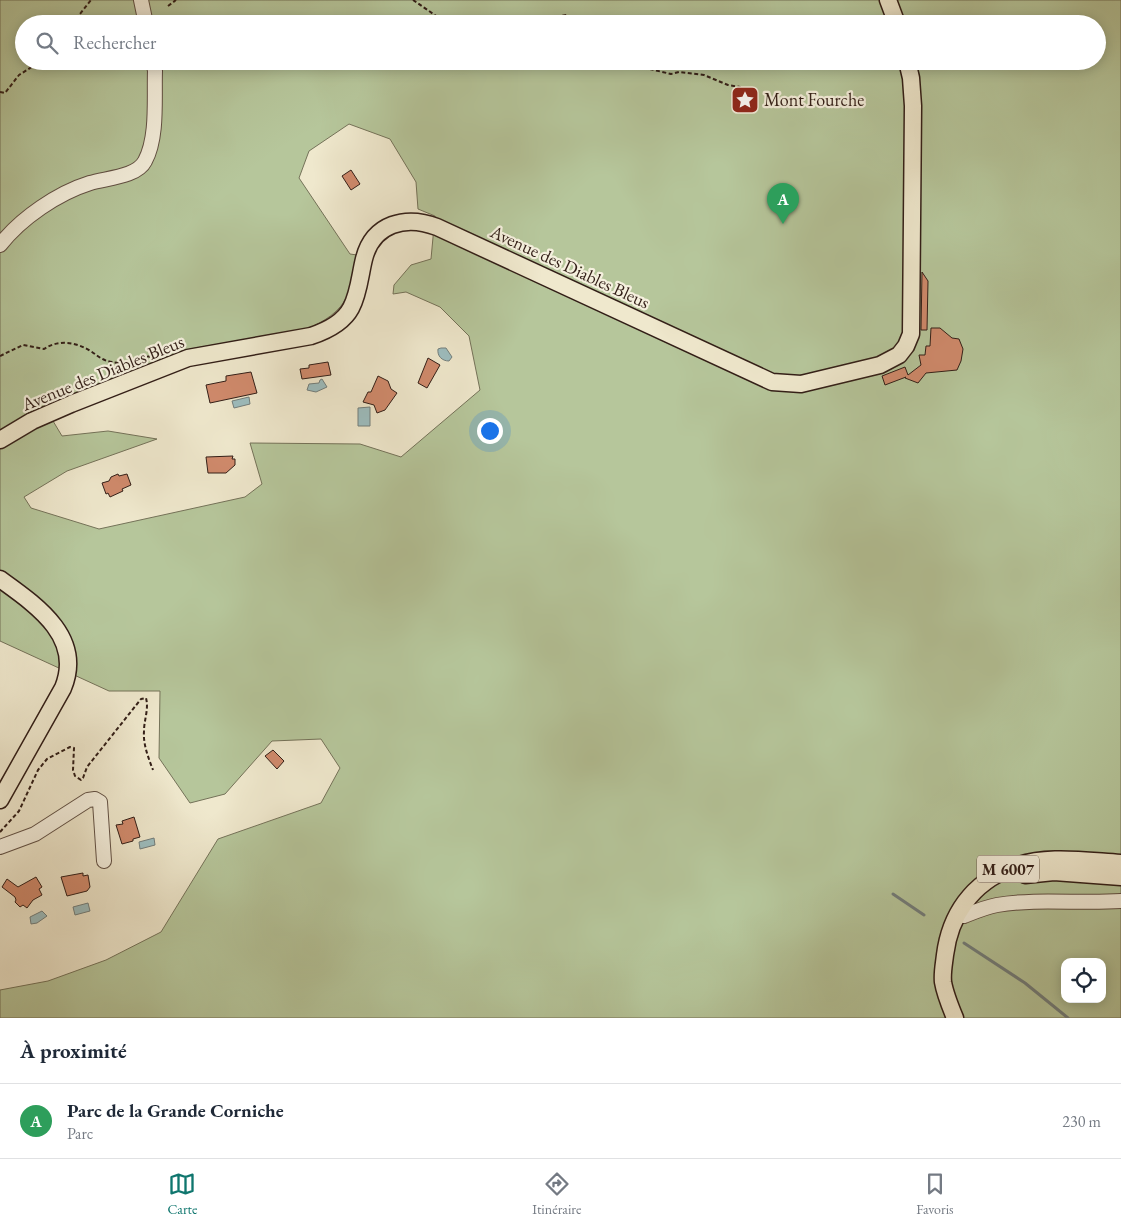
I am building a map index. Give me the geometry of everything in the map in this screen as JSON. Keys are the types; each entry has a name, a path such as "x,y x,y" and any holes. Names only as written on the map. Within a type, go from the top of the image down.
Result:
{"main road":[{"path":"888,0 894,15"},
{"name":"Avenue des Diables Bleus","path":"0,440 32,421 188,358 311,336 323,332 339,322 351,308 358,288 366,252 373,240 387,228 403,221 420,222 437,227 772,382 801,384 880,365 899,355 906,346 911,334 913,106 910,70"},
{"path":"0,579 37,608 52,623 66,645 68,672 63,688 0,800"},
{"name":"M 6007","path":"955,1018 943,982 946,939 964,902 989,880 1011,868 1047,861 1121,864"},
{"name":"M 6007","path":"945,956 964,916 993,888 1022,875 1054,872 1121,877"}],"street":[{"path":"141,0 144,15"},
{"path":"0,245 10,233 38,209 90,183 136,171 145,163 152,144 155,70"},
{"path":"0,847 35,834 88,800 95,799 100,802 104,861"},
{"path":"964,916 996,905 1045,901 1094,903 1121,901"}],"path":[{"path":"79,15 91,0"},
{"path":"168,6 176,0"},
{"path":"413,0 435,15"},
{"path":"0,92 5,93 19,75 27,70"},
{"path":"654,70 671,74 679,72 704,75 728,85 740,87 750,103"},
{"path":"0,356 23,345 44,349 52,344 66,343 78,345 93,353 96,357 111,362 128,362 148,356 155,358"},
{"path":"0,832 19,812 38,770 47,759 70,747 74,748 73,770 75,776 81,780 84,778 86,767 141,700 146,698 144,732 146,754 153,770"}],"green space":[{"path":"0,0 1121,0 1121,1018 0,1018 0,990 48,981 106,960 161,932 218,839 321,803 340,768 321,739 272,741 225,794 190,803 159,758 160,691 109,691 0,641","holes":["349,124 390,139 416,182 418,209 435,216 431,259 411,265 394,285 393,294 406,292 440,307 469,336 480,390 401,457 360,444 250,443 262,484 245,497 99,529 31,508 24,497 67,471 157,439 108,431 62,436 44,406 190,349 307,329 325,320 341,306 350,289 357,255 350,254 299,178 309,151"]}],"water":[{"path":"446,348 452,357 449,361 439,356 438,349"},
{"path":"322,379 327,387 316,392 307,390 309,384 319,383"},
{"path":"249,397 250,404 234,408 232,401"},
{"path":"370,407 370,426 358,426 358,408"},
{"path":"154,838 155,845 140,849 139,842"},
{"path":"88,903 90,911 75,915 73,907"},
{"path":"42,911 47,916 37,923 31,924 30,917"}],"building":[{"path":"351,170 360,184 351,190 342,176"},
{"path":"922,272 928,281 927,330 921,330"},
{"path":"931,328 940,328 952,338 959,339 963,349 957,370 926,373 918,383 906,377 885,385 882,376 905,367 908,375 921,365 919,355 925,355 926,346 930,346"},
{"path":"428,358 440,365 427,388 418,383"},
{"path":"328,362 331,375 302,379 300,369 309,368 309,365"},
{"path":"251,372 257,393 210,403 206,385 226,381 226,376"},
{"path":"378,376 388,381 391,389 397,393 385,410 377,413 374,405 363,402 368,392 371,392"},
{"path":"233,456 232,459 235,459 235,465 226,473 208,473 206,457"},
{"path":"118,474 119,476 127,474 131,485 110,497 108,493 106,494 102,483 109,481 111,477"},
{"path":"273,750 284,761 277,769 265,756"},
{"path":"134,817 140,837 122,844 116,825 123,824 122,821"},
{"path":"83,873 83,876 88,875 90,887 87,891 67,896 61,877"},
{"path":"36,877 42,887 39,889 42,895 33,900 27,908 23,905 20,907 15,902 15,897 2,887 7,879 18,887"}],"waterway":[{"path":"893,894 924,915"},
{"path":"964,943 1025,983 1068,1018"}],"place":[{"name":"Mont Fourche","path":"745,100"},
{"name":"Parc de la Grande Corniche","path":"783,224"}]}
